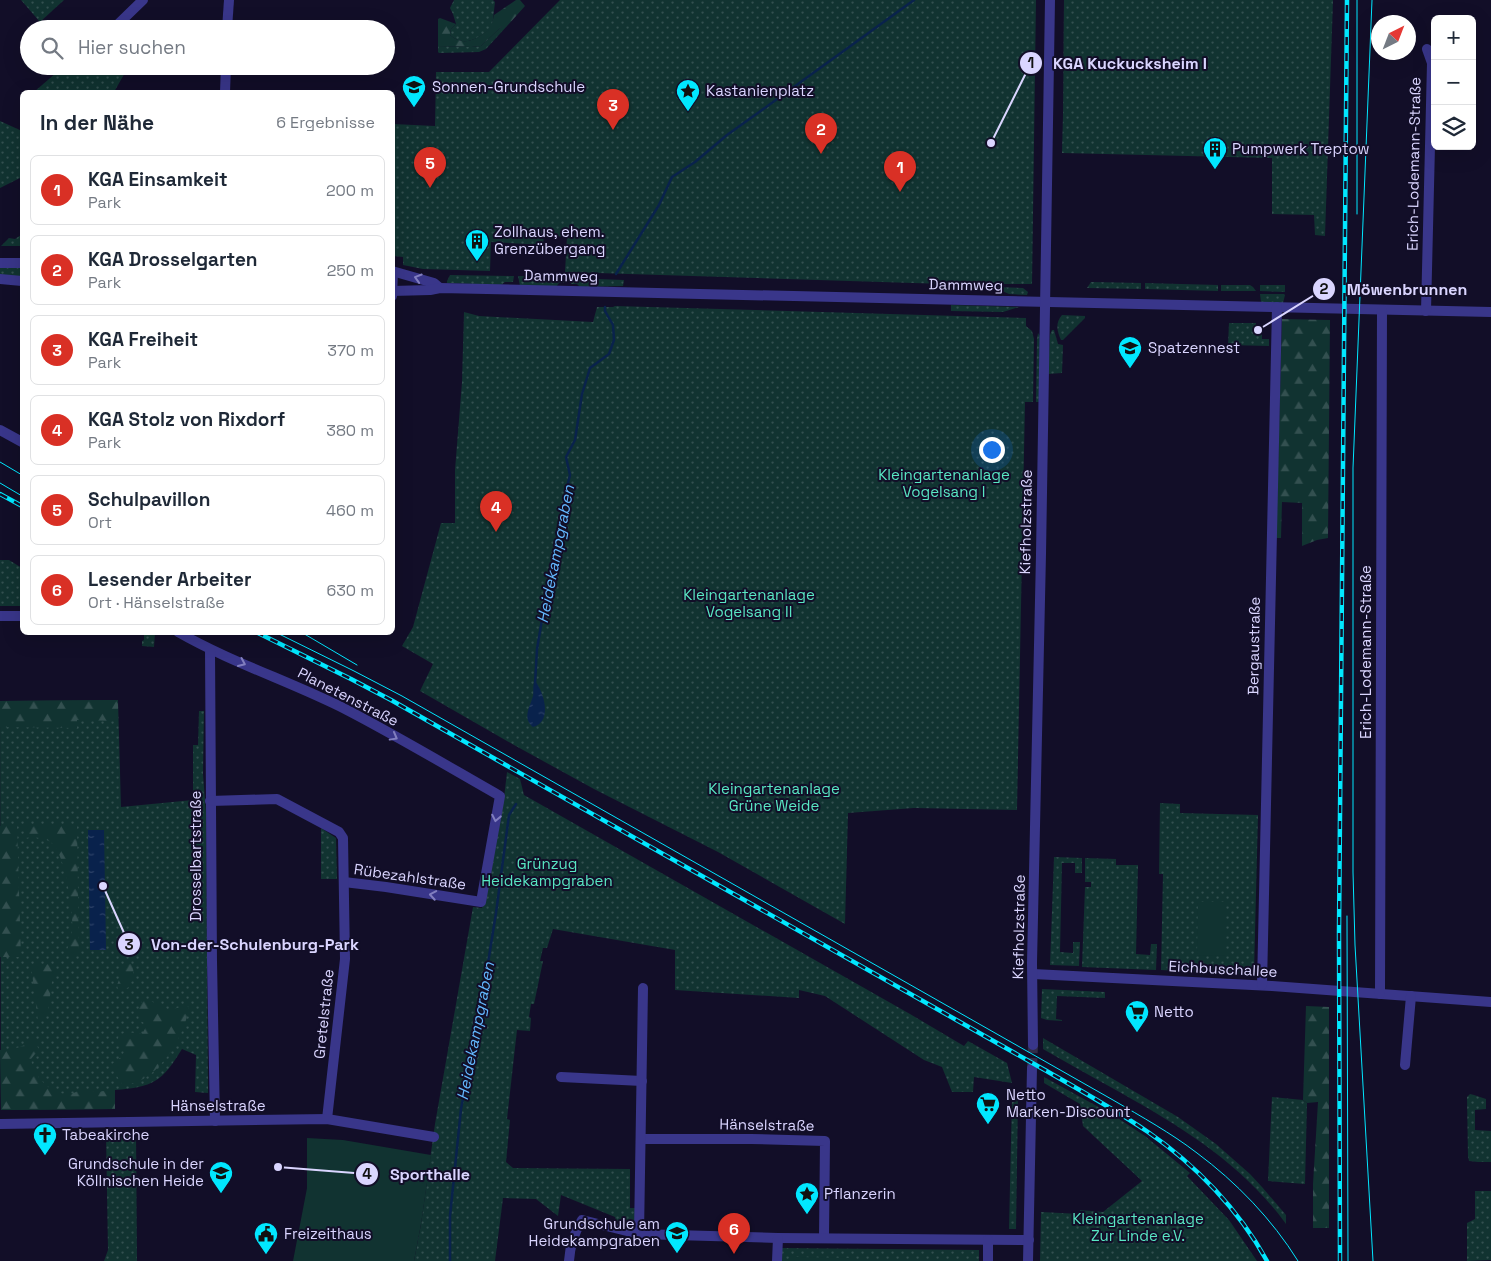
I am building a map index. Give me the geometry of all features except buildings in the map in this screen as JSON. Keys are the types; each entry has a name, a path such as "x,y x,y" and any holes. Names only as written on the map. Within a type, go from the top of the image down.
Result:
{"street":[{"path":"122,20 143,0"},
{"path":"228,20 229,0"},
{"name":"Kiefholzstraße","path":"1033,1045 1050,0"},
{"name":"Erich-Lodemann-Straße","path":"1426,311 1432,63 1427,49"},
{"path":"226,75 226,90"},
{"path":"0,263 20,263"},
{"name":"Dammweg","path":"395,273 434,283 440,288"},
{"path":"0,279 20,280"},
{"name":"Dammweg","path":"395,291 440,288 1491,312"},
{"name":"Bergaustraße","path":"1262,985 1277,308"},
{"name":"Erich-Lodemann-Straße","path":"1380,994 1382,310"},
{"path":"0,430 20,441"},
{"path":"0,616 20,616"},
{"name":"Planetenstraße","path":"183,635 210,650 347,710 500,796 481,902"},
{"name":"Drosselbartstraße","path":"210,650 210,800 215,1121"},
{"name":"Rübezahlstraße","path":"210,800 277,799 339,832 343,838 344,882 481,902"},
{"name":"Gretelstraße","path":"327,1119 345,959 344,882"},
{"name":"Eichbuschallee","path":"1033,974 1262,985 1491,1002"},
{"path":"639,1234 643,988"},
{"path":"1406,1065 1411,996"},
{"path":"1028,1261 1032,1068"},
{"path":"561,1077 642,1080"},
{"name":"Hänselstraße","path":"0,1124 327,1119 434,1137"},
{"name":"Hänselstraße","path":"642,1139 825,1141 824,1237"},
{"path":"570,1261 574,1233 582,1220 639,1234 778,1238 1029,1240"},
{"path":"777,1261 778,1238"},
{"path":"988,1240 988,1261"}],"green space":[{"path":"21,0 64,0 42,20 38,20"},
{"path":"454,0 493,0 495,2 492,28 471,40 461,41 455,39 450,35 451,29 456,24 450,8"},
{"path":"516,0 520,0 525,6 507,26 502,26 481,46 438,46 438,19 456,24 451,29 450,35 455,39 461,41 471,40 491,28 494,15"},
{"path":"560,0 1036,0 1032,284 945,284 565,272 567,237 544,235 543,245 491,242 490,271 423,269 403,265 403,257 395,256 395,124 435,126 436,72 489,72"},
{"path":"1064,0 1333,0 1325,236 1315,235 1314,215 1272,214 1272,158 1062,153"},
{"path":"502,26 507,26 486,49 479,52 438,52 438,46 481,46"},
{"path":"54,75 124,75 115,90 36,90"},
{"path":"0,121 20,130 20,178 0,188"},
{"path":"20,236 20,246 1,246 9,238 15,239"},
{"path":"0,267 20,267 20,277 0,276"},
{"path":"450,275 514,276 513,282 505,282 501,285 447,283"},
{"path":"518,276 565,277 565,283 559,283 556,287 520,286"},
{"path":"571,278 624,280 623,286 580,287 577,284 571,284"},
{"path":"1091,282 1141,283 1141,289 1087,288"},
{"path":"1145,283 1218,285 1218,291 1145,289"},
{"path":"1221,285 1250,285 1256,291 1221,291"},
{"path":"1260,285 1285,285 1285,292 1260,291"},
{"path":"996,287 1023,288 1028,292 1027,295 1009,294"},
{"path":"1260,294 1285,295 1283,303 1261,302"},
{"path":"951,305 1019,307 1003,312 951,311"},
{"path":"597,307 1026,318 1026,326 1032,331 1034,339 1033,402 1025,402 1017,810 914,808 848,813 845,924 718,852 594,789 420,691 433,664 402,646 413,627 441,523 455,523 455,470 462,382 464,312 479,316 593,322"},
{"path":"1062,315 1085,316 1085,318 1061,340 1057,327"},
{"path":"1282,319 1330,320 1328,538 1302,546 1302,503 1282,502 1281,538 1276,538"},
{"path":"1229,323 1256,323 1256,332 1262,332 1262,339 1269,339 1269,346 1228,345"},
{"path":"1052,330 1054,330 1058,344 1063,345 1062,373 1048,374 1050,335"},
{"path":"1038,333 1040,336 1039,402 1036,402 1037,339"},
{"path":"0,560 9,560 20,567 20,606 0,606"},
{"path":"144,635 155,635 154,647 142,646 142,641 144,640"},
{"path":"118,700 121,807 193,800 193,745 198,745 199,711 204,711 203,774 206,813 208,1093 195,1092 196,1055 182,1049 168,1069 155,1081 139,1087 115,1090 115,1109 1,1110 0,701"},
{"path":"118,700 118,721 77,720 77,728 0,727 0,701"},
{"name":"Grünzug Heidekampgraben","path":"507,772 520,779 524,795 964,1046 968,1041 1007,1063 1012,1083 974,1077 973,1092 952,1092 942,1067 924,1060 825,996 799,990 799,998 675,990 675,950 553,929 547,948 543,948 540,961 543,961 534,1004 531,1004 529,1017 531,1018 530,1031 517,1030 507,1119 510,1120 506,1162 513,1168 630,1169 630,1208 636,1208 636,1221 633,1224 616,1221 615,1217 561,1195 558,1216 536,1199 503,1198 495,1261 414,1261 435,1124 473,907 482,908 504,798"},
{"path":"1160,803 1180,804 1180,813 1258,815 1254,972 1251,975 1161,970 1163,874 1159,874"},
{"path":"17,825 21,957 0,957 0,826"},
{"path":"24,825 77,825 79,955 64,956 71,938 72,919 66,879 60,856 50,842 38,838 25,838"},
{"path":"321,828 336,838 337,879 321,879"},
{"path":"1054,857 1082,858 1082,873 1075,873 1075,863 1062,863 1060,952 1073,953 1073,942 1080,942 1079,966 1050,965"},
{"path":"1085,858 1116,859 1116,865 1138,865 1136,954 1150,955 1151,944 1157,944 1156,970 1082,967 1085,887 1091,887 1091,882 1085,882"},
{"path":"1198,902 1225,902 1225,956 1197,955"},
{"path":"52,964 56,974 52,981 48,1011 38,1021 31,965"},
{"path":"121,964 132,964 133,970 129,987 123,990 118,989 117,985"},
{"path":"1042,989 1105,992 1105,998 1057,996 1056,1019 1062,1021 1047,1020 1041,1018"},
{"path":"142,1001 151,1001 172,1010 185,1005 189,1007 187,1018 177,1041 163,1062 144,1078 134,1083 122,1084 112,1064 124,1052 117,1042 119,1035 127,1032 142,1034 146,1027 139,1020 138,1011"},
{"path":"1306,1006 1329,1007 1329,1228 1313,1228 1313,1184 1318,1102 1307,1103 1303,1100"},
{"path":"1043,1038 1178,1117 1216,1144 1262,1187 1286,1215 1286,1224 1251,1184 1212,1150 1146,1107 1043,1049"},
{"path":"34,1039 40,1052 31,1059 37,1075 43,1082 50,1088 66,1094 74,1093 82,1088 96,1092 115,1090 115,1109 1,1110 0,1050 18,1048"},
{"name":"Kleingartenanlage Zur Linde e.V.","path":"1044,1077 1113,1115 1145,1136 1190,1173 1187,1176 1229,1220 1257,1261 1040,1261 1041,1212 1080,1214 1080,1210 1103,1212 1142,1181 1083,1126 1080,1104 1044,1083"},
{"path":"1470,1094 1486,1099 1486,1109 1475,1110 1475,1130 1491,1131 1491,1162 1469,1161 1467,1097"},
{"path":"1012,1097 1018,1097 1016,1229 1009,1229"},
{"path":"1272,1097 1303,1100 1307,1103 1305,1184 1268,1181"},
{"path":"136,1133 137,1261 104,1261 108,1250 106,1134"},
{"path":"307,1138 343,1140 431,1155 414,1261 293,1261 307,1188"},
{"path":"1475,1191 1491,1191 1491,1260 1467,1261 1467,1223 1475,1219"},
{"path":"782,1248 979,1250 979,1261 782,1261"},
{"path":"796,1257 852,1258 852,1261 796,1261"}],"water":[{"path":"535,681 544,699 545,713 539,724 533,727 527,716"},
{"path":"88,830 104,830 106,950 90,950"}],"waterway":[{"name":"Heidekampgraben","path":"616,274 659,205 672,177 914,0"},
{"name":"Heidekampgraben","path":"535,684 537,649 551,567 559,547 570,475 566,457 575,440 582,394 590,368 609,354 614,340 613,325 605,311 605,307"},
{"name":"Heidekampgraben","path":"450,1261 450,1216 461,1109 488,963 509,815 516,804"}],"tunnel":[{"path":"1032,1068 1033,1045"}],"tram line":[{"path":"1357,0 1357,214"},
{"path":"1372,0 1353,468 1353,872 1355,945 1373,1261"},
{"path":"0,462 20,474"},
{"path":"0,483 20,495"},
{"path":"281,635 402,696 1156,1125 1197,1153 1226,1176 1277,1230 1298,1261"},
{"path":"306,635 357,665"},
{"path":"1347,916 1348,1261"}],"railway":[{"path":"1340,1261 1339,932 1347,0"},
{"path":"0,494 20,505"},
{"path":"262,635 391,700 1122,1115 1166,1145 1215,1190 1230,1206 1267,1261"}],"place":[{"name":"Sonnen-Grundschule","path":"414,108"},
{"name":"Kastanienplatz","path":"688,112"},
{"name":"KGA Freiheit","path":"613,130"},
{"name":"KGA Kuckucksheim I","path":"991,143"},
{"name":"KGA Drosselgarten","path":"821,154"},
{"name":"Pumpwerk Treptow","path":"1215,170"},
{"name":"Schulpavillon","path":"430,188"},
{"name":"KGA Einsamkeit","path":"900,192"},
{"name":"Zollhaus, ehem. Grenzübergang","path":"477,262"},
{"name":"Möwenbrunnen","path":"1258,330"},
{"name":"Spatzennest","path":"1130,369"},
{"name":"KGA Stolz von Rixdorf","path":"496,532"},
{"name":"Von-der-Schulenburg-Park","path":"103,886"},
{"name":"Netto","path":"1137,1033"},
{"name":"Netto Marken-Discount","path":"988,1125"},
{"name":"Tabeakirche","path":"45,1156"},
{"name":"Sporthalle","path":"278,1167"},
{"name":"Grundschule in der Köllnischen Heide","path":"221,1194"},
{"name":"Pflanzerin","path":"807,1215"},
{"name":"Grundschule am Heidekampgraben","path":"677,1254"},
{"name":"Lesender Arbeiter","path":"734,1254"},
{"name":"Freizeithaus","path":"266,1255"}],"park label":[{"name":"Kleingartenanlage Vogelsang I","path":"944,484"},
{"name":"Kleingartenanlage Vogelsang II","path":"749,604"},
{"name":"Kleingartenanlage Grüne Weide","path":"774,798"}]}
